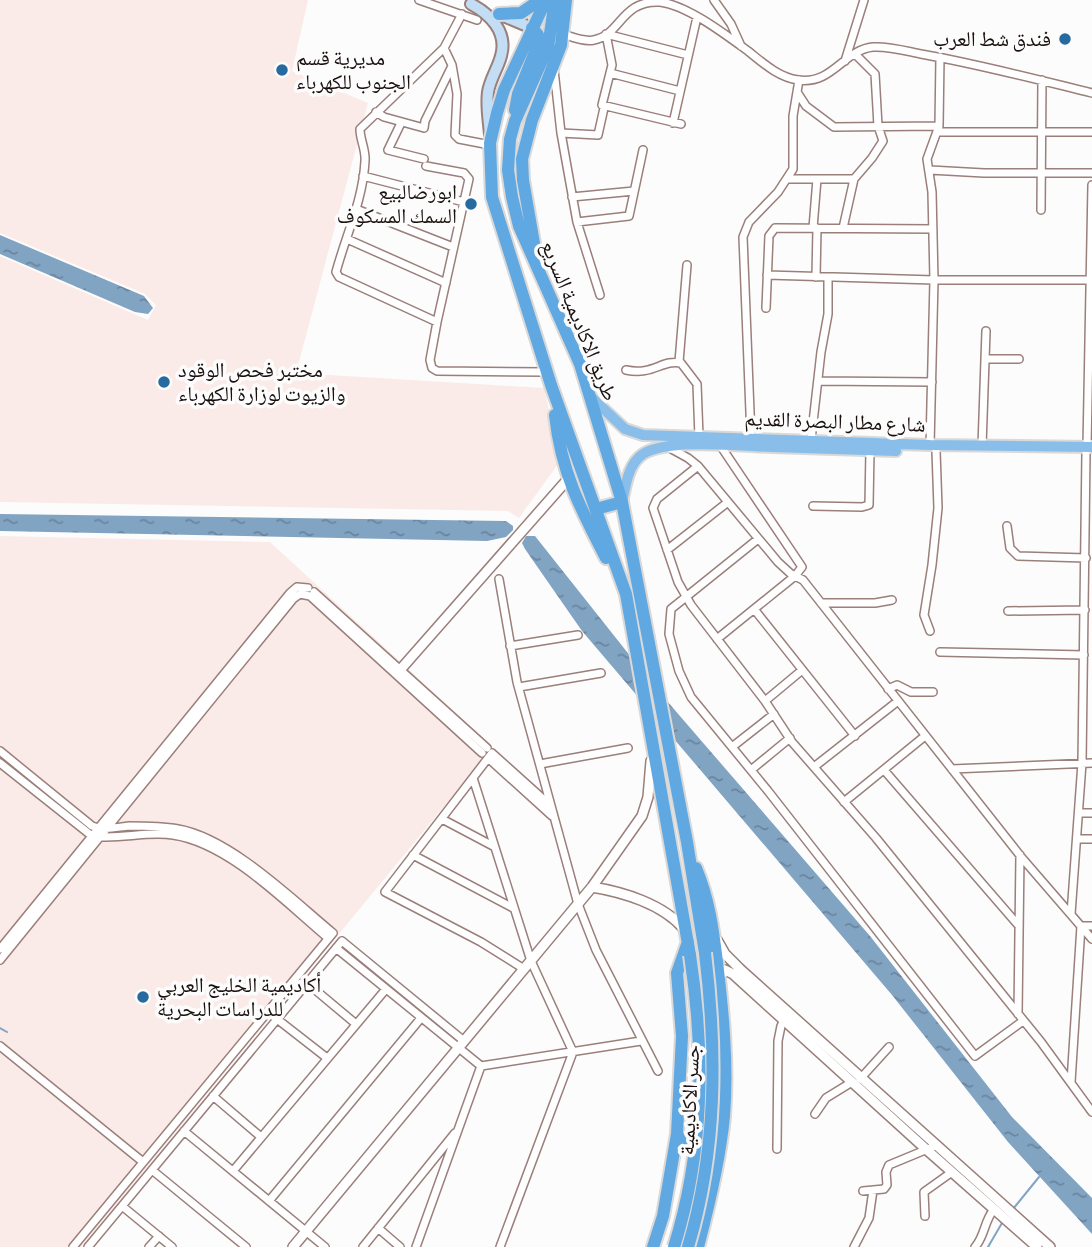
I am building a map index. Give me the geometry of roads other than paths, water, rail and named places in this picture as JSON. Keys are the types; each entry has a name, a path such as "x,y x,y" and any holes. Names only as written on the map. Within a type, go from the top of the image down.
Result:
{"highway":[{"path":"499,14 521,13 540,0"},
{"name":"طريق الاكاديمية السريع","path":"546,0 504,90 490,144 490,184 494,209 529,309 547,372 622,580 649,722"},
{"name":"طريق الاكاديمية السريع","path":"555,0 548,47 515,121 508,149 509,180 516,217 572,343 622,502 687,842"},
{"path":"536,262 522,159 532,120 563,34 566,0"},
{"path":"515,121 518,94 539,42 538,35 532,28"},
{"path":"529,309 553,300"},
{"path":"553,390 558,441 568,479 620,584 629,608"},
{"path":"596,509 622,502"},
{"path":"649,722 688,937 677,974 682,1036 677,1135 665,1205 653,1247"},
{"path":"687,842 707,895 711,919 719,977 725,1093 719,1147 698,1247"},
{"name":"جسر الاكاديمية","path":"687,842 705,953 712,1021 713,1098 704,1181 688,1247"},
{"name":"جسر الاكاديمية","path":"674,1247 692,1170 701,1097 696,998 688,937"},
{"path":"677,1135 684,1145 695,1151 708,1152 719,1147"}],"main road":[{"path":"466,2 532,28"},
{"path":"466,2 489,16 502,40 501,55 487,94 490,144"},
{"name":"شارع مطار البصرة القديم","path":"591,397 617,424 633,433 653,436 751,437 933,448 1089,450"},
{"name":"شارع مطار البصرة القديم","path":"622,502 627,480 636,460 651,450 667,447 720,445 870,450 982,446 1089,450"}],"street":[{"path":"419,0 477,20"},
{"path":"715,0 742,46"},
{"path":"845,61 864,0"},
{"path":"563,34 591,41 606,34 630,9 647,2 667,3 696,17 742,46 773,70 799,80 825,77 855,54 876,47 940,57 1092,93"},
{"path":"437,322 339,277 337,269 363,177 365,155 360,129 444,48 462,14"},
{"path":"604,108 677,124 680,91 696,17"},
{"path":"606,34 688,55"},
{"path":"561,133 598,135 604,108 601,102 610,73 612,55 606,34"},
{"path":"444,48 452,65 458,100 454,134 460,139 490,144"},
{"path":"843,228 854,179 873,158 883,141 878,126 875,74 855,54"},
{"path":"930,631 924,615 937,522 932,382 933,229 928,154 939,129 940,57"},
{"path":"376,112 401,123 424,128 452,65"},
{"path":"553,66 561,133 577,222 600,295"},
{"path":"610,73 680,91"},
{"path":"751,437 743,237 750,222 788,179 793,169 793,116 799,80"},
{"path":"1041,209 1042,80"},
{"path":"797,92 806,106 834,127 1092,132"},
{"path":"401,123 388,150 467,174 469,181 437,322 430,363 434,370 547,372"},
{"path":"577,222 627,217 631,214 643,150"},
{"path":"930,170 1092,173"},
{"path":"363,177 464,202"},
{"path":"788,179 854,179"},
{"path":"816,277 817,179"},
{"path":"1071,914 1082,763 1092,185"},
{"path":"572,197 635,191"},
{"path":"356,209 453,247"},
{"path":"766,308 769,236 772,230 933,229"},
{"path":"347,239 446,283"},
{"path":"687,265 679,362 697,384 699,437"},
{"path":"767,275 934,280 1091,280"},
{"path":"811,440 828,314 828,278"},
{"path":"982,446 986,331"},
{"path":"985,359 1019,359"},
{"path":"626,370 643,373 679,362"},
{"path":"818,382 932,382"},
{"path":"717,639 802,569 802,564 720,445"},
{"path":"667,447 698,466 778,562 803,580 1020,855 1092,939"},
{"path":"813,506 869,505 870,450"},
{"path":"698,466 653,505 678,582 686,598 790,738 1020,1018 1092,1112"},
{"path":"400,670 568,479"},
{"path":"667,550 728,502"},
{"path":"1007,526 1010,548 1018,556 1086,558"},
{"path":"758,539 671,609 669,635 679,671 691,697 975,1056 1020,1018"},
{"path":"499,579 519,687 578,904 596,950 658,1071"},
{"path":"306,590 400,670 554,818"},
{"path":"306,590 454,722"},
{"path":"0,949 92,836 108,828 293,599 306,590"},
{"path":"0,960 290,593 306,590"},
{"path":"821,603 875,603 892,600"},
{"path":"754,609 855,736"},
{"path":"1008,611 1086,610"},
{"path":"510,646 578,635"},
{"path":"940,652 1084,655"},
{"path":"765,701 801,671"},
{"path":"519,687 601,673"},
{"path":"888,689 897,685 915,693 933,692"},
{"path":"814,767 898,701"},
{"path":"732,747 774,714"},
{"path":"293,1247 592,887 642,817 651,771 649,722"},
{"path":"844,802 925,736"},
{"path":"751,770 790,738"},
{"path":"540,764 628,748"},
{"path":"0,751 100,833 167,834 202,843 251,874 331,935"},
{"path":"486,753 492,752 551,806"},
{"path":"486,753 473,778 385,892 481,942 524,969"},
{"path":"0,762 92,836"},
{"path":"952,769 1092,763"},
{"path":"884,769 1019,926"},
{"path":"473,778 531,961 573,1052 500,1247"},
{"path":"1079,813 1092,813"},
{"path":"442,819 494,846"},
{"path":"108,828 152,826 178,829 203,837 241,859 331,935"},
{"path":"1077,839 1092,839"},
{"path":"414,855 513,908"},
{"path":"1020,855 1020,1018"},
{"path":"592,887 622,894 675,919 688,937"},
{"path":"711,919 725,954 787,1016 931,1148 1049,1247"},
{"path":"1071,1083 1081,926"},
{"path":"1081,926 1092,926"},
{"path":"73,1247 331,935"},
{"path":"88,1247 342,941 461,1044 481,1066"},
{"path":"336,948 421,1018 461,1044"},
{"path":"719,977 725,970 733,974 787,1016"},
{"path":"307,983 356,1024"},
{"path":"233,1171 386,989"},
{"path":"777,1149 778,1041 787,1016"},
{"path":"270,1201 421,1018"},
{"path":"278,1019 327,1058"},
{"path":"481,1066 641,1041"},
{"path":"0,1046 143,1162"},
{"path":"815,1114 825,1098 856,1081 889,1046"},
{"path":"416,1247 481,1066"},
{"path":"213,1096 261,1137"},
{"path":"363,1247 458,1128"},
{"path":"184,1131 326,1247"},
{"path":"931,1148 951,1172 1037,1247"},
{"path":"863,1191 886,1187 889,1166 931,1148"},
{"path":"152,1170 247,1247"},
{"path":"925,1216 924,1192 951,1172"},
{"path":"854,1247 869,1217 873,1190"},
{"path":"122,1206 172,1247"},
{"path":"975,1247 982,1239 987,1220 994,1209"},
{"path":"378,1228 400,1247"},
{"path":"149,1247 159,1236"},
{"path":"231,1247 237,1240"}],"water":[{"path":"0,235 144,296 153,308 148,314 135,312 0,254"},
{"path":"0,514 506,521 513,526 513,530 506,537 487,541 0,531"},
{"path":"526,536 535,536 654,686 870,936 1012,1117 1092,1198 1092,1234 1008,1142 892,995 582,631 525,549 522,543"}],"waterway":[{"path":"0,1028 7,1032"},
{"path":"1013,1209 1039,1177"},
{"path":"988,1247 1002,1223"}],"place":[{"name":"فندق شط العرب","path":"1065,39"},
{"name":"مديرية قسم الجنوب للكهرباء","path":"282,70"},
{"name":"ابورضالبيع السمك المسكوف","path":"471,204"},
{"name":"مختبر فحص الوقود والزيوت لوزارة الكهرباء","path":"164,382"},
{"name":"أكاديمية الخليج العربي للدراسات البحرية","path":"143,997"}]}
